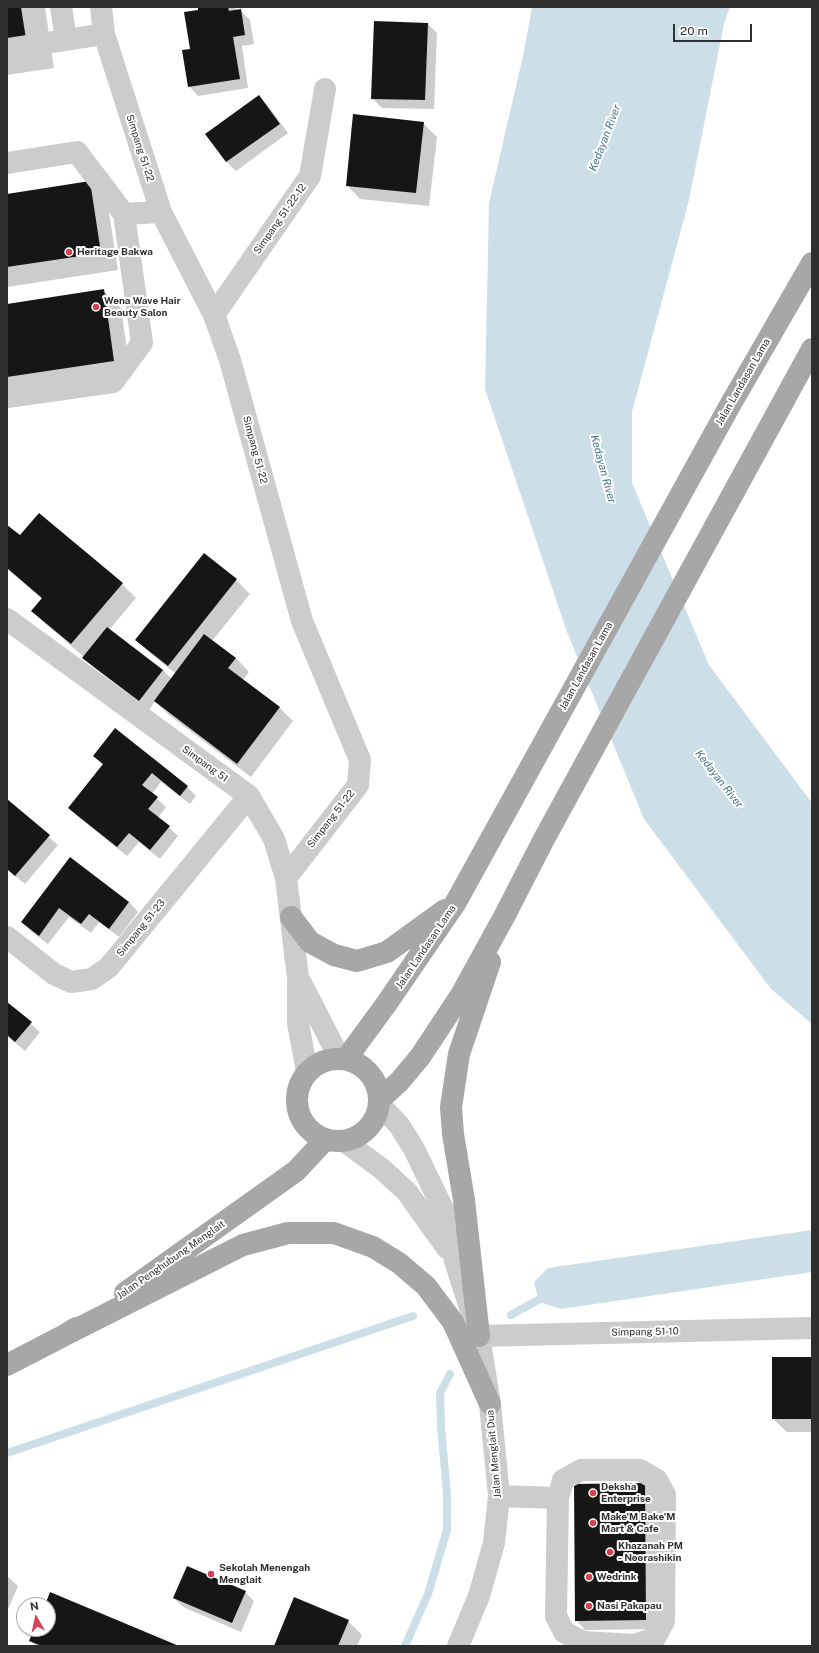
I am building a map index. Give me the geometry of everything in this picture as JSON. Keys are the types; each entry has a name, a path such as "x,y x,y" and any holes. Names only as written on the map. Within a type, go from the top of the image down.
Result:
{"main road":[{"name":"Jalan Landasan Lama","path":"343,1059 387,1003 456,902 729,407 812,263"},
{"path":"379,1102 399,1082 420,1057 461,995 505,915 544,839 812,349"},
{"path":"291,917 310,942 334,955 357,961 387,952 456,902"},
{"path":"479,1336 464,1200 453,1134 451,1107 459,1054 505,915"},
{"path":"329,1059 343,1059 357,1063 368,1071 376,1083 379,1091 378,1113 374,1122 365,1132 355,1137 335,1140 313,1134 303,1124 297,1111 296,1097 300,1084 307,1072 318,1063 329,1059"},
{"name":"Jalan Penghubung Menglait","path":"7,1365 63,1336 296,1171 335,1140"},
{"path":"63,1336 243,1245 288,1233 334,1234 373,1247 399,1263 426,1286 453,1322 490,1404"}],"street":[{"path":"61,7 66,40"},
{"name":"Simpang 51-22","path":"101,7 104,34 161,212 214,315 230,360 302,620 360,760 358,785 286,878"},
{"path":"7,49 104,34"},
{"name":"Simpang 51-22-12","path":"214,315 310,176 326,89"},
{"path":"7,163 77,152 124,214 142,343 113,382 7,397"},
{"path":"124,214 161,212"},
{"name":"Simpang 51","path":"7,619 249,796 274,839 286,878 298,978 298,1023 307,1072"},
{"name":"Simpang 51-23","path":"7,937 54,974 71,982 92,979 109,967 249,796"},
{"name":"Simpang 51","path":"298,978 343,1059"},
{"name":"Jalan Menglait Dua","path":"379,1102 399,1125 414,1149 444,1211 455,1261 479,1336 490,1404 499,1496 494,1543 479,1596 458,1646"},
{"name":"Jalan Menglait Dua","path":"335,1140 382,1169 407,1192 455,1261"},
{"name":"Simpang 51-10","path":"479,1336 812,1328"},
{"path":"581,1470 640,1470 658,1480 665,1495 664,1621 655,1638 635,1645 582,1644 564,1632 556,1616 558,1498 563,1480 581,1470"},
{"path":"499,1496 558,1498"}],"water":[{"name":"Kedayan River","path":"532,7 730,7 724,24 689,200 632,412 632,483 709,665 812,803 812,1024 771,989 644,819 567,632 485,389 489,203 523,56"},
{"path":"812,1230 812,1272 561,1309 539,1302 534,1282 548,1268"}],"building":[{"path":"7,7 21,7 26,39 7,42"},
{"path":"198,7 228,7 229,11 241,9 245,35 233,37 240,79 188,87 182,50 190,49 184,12 198,10"},
{"path":"374,21 428,23 425,100 371,99"},
{"path":"259,95 280,124 226,162 205,134"},
{"path":"353,114 424,122 416,193 346,186"},
{"path":"90,181 101,253 7,267 7,194"},
{"path":"104,289 114,361 7,377 7,304"},
{"path":"39,513 123,583 71,644 31,611 42,598 7,568 7,525 20,535"},
{"path":"204,553 237,579 168,666 135,640"},
{"path":"107,627 163,670 139,701 82,658"},
{"path":"204,634 236,658 228,668 280,707 237,764 154,701"},
{"path":"115,728 188,786 180,796 152,773 142,785 158,797 148,809 170,826 150,850 129,833 117,847 68,808 103,764 93,756"},
{"path":"7,799 50,835 15,876 7,869"},
{"path":"70,857 129,902 109,929 89,914 81,924 59,908 39,936 21,922"},
{"path":"7,1002 32,1022 15,1042 7,1035"},
{"path":"772,1357 812,1357 812,1419 772,1419"},
{"name":"Khazanah PM - Noorashikin","path":"645,1483 646,1620 575,1621 574,1484"},
{"path":"187,1566 246,1591 232,1623 173,1598"},
{"path":"50,1592 179,1646 42,1646 29,1641 31,1637 56,1637 56,1597 48,1597"},
{"path":"294,1597 349,1620 338,1646 274,1646"}],"waterway":[{"path":"511,1315 547,1295"},
{"path":"7,1453 413,1316"},
{"path":"405,1646 428,1594 447,1530 447,1494 441,1427 440,1393 450,1374"}],"place":[{"name":"Heritage Bakwa","path":"69,252"},
{"name":"Wena Wave Hair Beauty Salon","path":"96,307"},
{"name":"Deksha Enterprise","path":"593,1493"},
{"name":"Make'M Bake'M Mart & Cafe","path":"593,1523"},
{"name":"Khazanah PM - Noorashikin","path":"610,1552"},
{"name":"Sekolah Menengah Menglait","path":"211,1574"},
{"name":"Wedrink","path":"589,1577"},
{"name":"Nasi Pakapau","path":"589,1606"}]}
